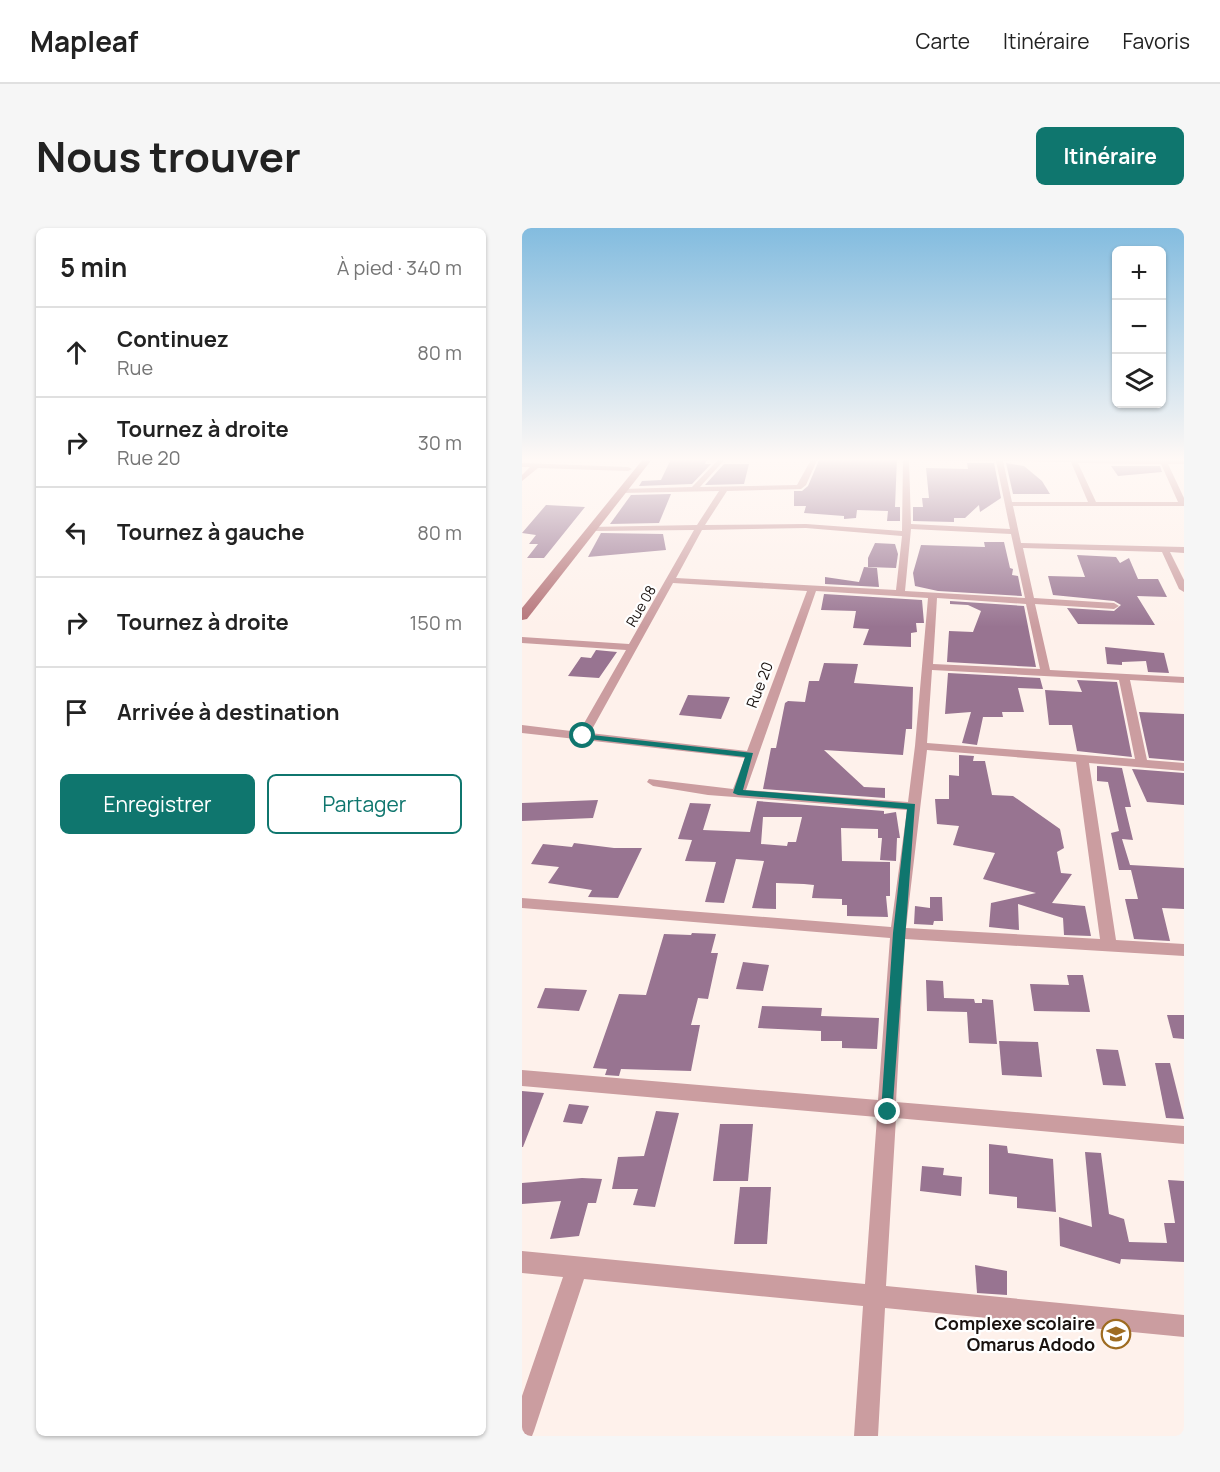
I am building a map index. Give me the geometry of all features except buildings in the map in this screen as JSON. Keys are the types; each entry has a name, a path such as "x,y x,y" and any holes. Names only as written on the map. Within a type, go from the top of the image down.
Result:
{"main road":[{"path":"528,589 590,514"},
{"path":"522,616 604,514"}],"street":[{"name":"Rue 08","path":"583,736 708,514"},
{"path":"900,592 906,514"},
{"path":"1012,514 1046,674"},
{"path":"592,530 700,526 814,526 1016,532"},
{"path":"1019,545 1184,550"},
{"path":"1165,550 1184,589"},
{"path":"672,580 1114,606"},
{"name":"Rue 20","path":"738,793 813,588"},
{"path":"866,1436 898,933 921,746 933,595"},
{"path":"522,640 633,647"},
{"path":"929,667 1184,680"},
{"path":"1124,678 1142,764"},
{"path":"522,729 750,755"},
{"path":"921,746 1184,767"},
{"path":"1082,759 1109,945"},
{"path":"653,782 693,789 912,806"},
{"path":"522,903 898,933 1184,950"},
{"path":"522,1078 888,1112 1184,1135"},
{"path":"522,1262 875,1298 1184,1326"},
{"path":"522,1431 577,1268"}],"place":[{"name":"Complexe scolaire Omarus Adodo","path":"1116,1334"}],"route":[{"path":"583,736 750,755 738,793 912,806 898,933 888,1112"}]}
